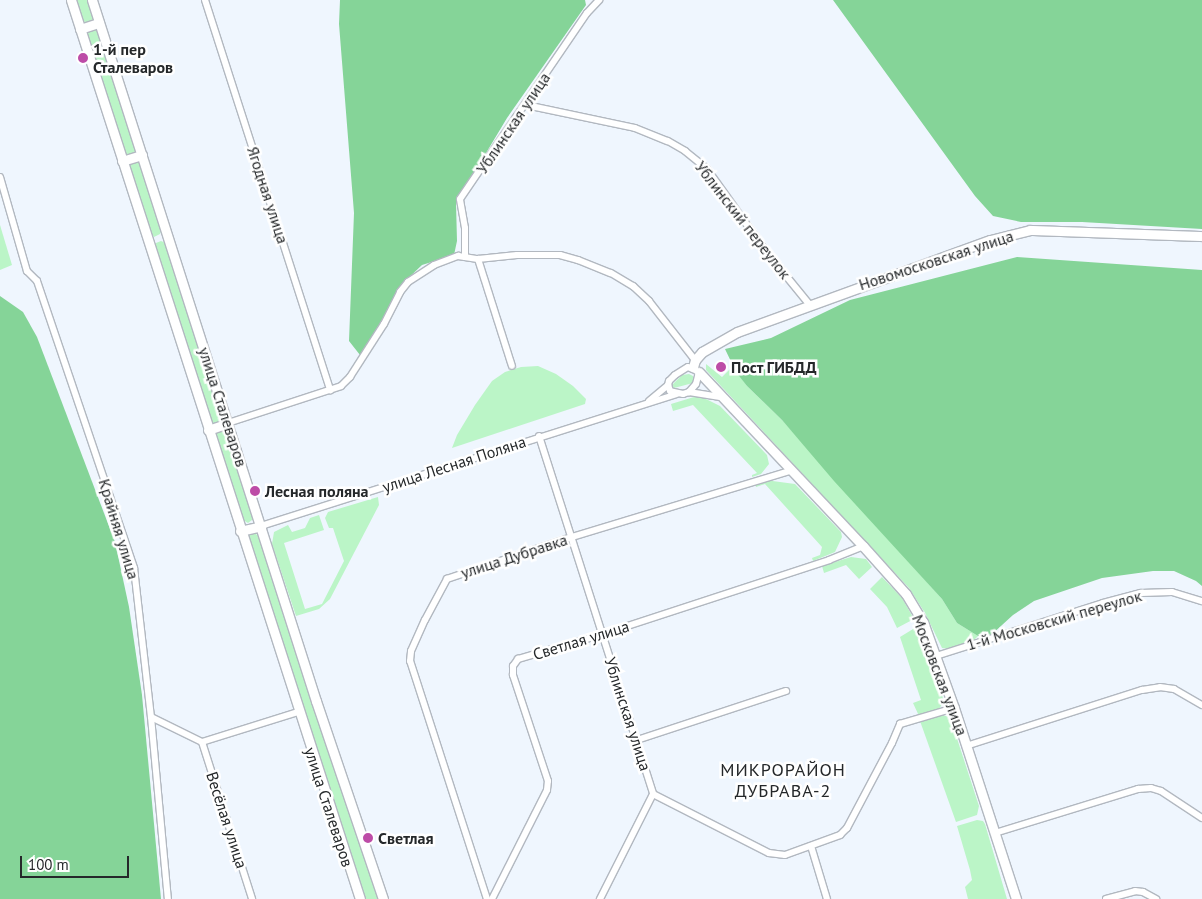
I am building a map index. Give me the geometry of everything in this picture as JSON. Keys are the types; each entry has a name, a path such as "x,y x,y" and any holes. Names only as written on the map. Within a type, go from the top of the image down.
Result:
{"main road":[{"name":"улица Сталеваров","path":"71,0 298,712 360,899"},
{"name":"улица Сталеваров","path":"92,0 373,876 383,899"},
{"path":"80,29 100,22"},
{"path":"122,161 142,155"},
{"name":"Новомосковская улица","path":"696,366 702,352 737,332 990,240 1030,230 1202,236"},
{"name":"Московская улица","path":"696,366 906,594 923,622 954,708 1016,899"},
{"path":"208,430 228,423"},
{"path":"240,531 261,526"}],"street":[{"name":"Ягодная улица","path":"206,0 330,390"},
{"name":"Ублинская улица","path":"465,257 465,228 460,199 526,105 587,13 599,0"},
{"name":"Ублинский переулок","path":"526,105 635,128 685,150 706,169 770,257 810,304"},
{"name":"Крайняя улица","path":"0,177 28,271 37,281 134,568 151,716 168,899"},
{"name":"Московская улица","path":"228,423 341,386 350,377 384,324 400,292 408,282 434,265 458,256 478,259 517,254 560,255 611,273 633,286 649,301 696,366"},
{"path":"478,259 512,366"},
{"path":"689,392 696,384 696,366"},
{"name":"улица Лесная Поляна","path":"648,402 668,385 674,375 682,370 696,366"},
{"path":"668,385 670,391 677,394"},
{"path":"689,392 724,397"},
{"name":"улица Лесная Поляна","path":"261,526 539,436 648,402 689,392"},
{"name":"Ублинская улица","path":"539,436 653,794"},
{"name":"улица Дубравка","path":"487,899 413,670 411,651 447,580 457,574 572,537 792,470"},
{"name":"Светлая улица","path":"492,899 547,790 548,781 513,675 513,666 518,659 603,634 828,560 863,546"},
{"name":"1-й Московский переулок","path":"936,656 1103,603 1141,593 1172,592 1202,601"},
{"path":"966,746 1151,688 1174,689 1202,705"},
{"path":"637,740 786,691"},
{"path":"600,899 653,794 769,853 785,855 840,835 846,828 892,744 900,724 954,708"},
{"path":"151,716 202,742 298,712"},
{"name":"Весёлая улица","path":"202,742 252,899"},
{"path":"995,834 1138,789 1151,788 1161,791 1202,818"},
{"path":"811,846 826,899"},
{"path":"1106,899 1134,891 1143,892 1156,899"}],"green space":[{"path":"74,0 89,0 94,15 92,21 86,23 81,19"},
{"path":"340,0 585,0 586,5 507,118 456,203 457,241 454,255 422,265 401,285 379,328 360,355 349,341 354,213 339,24"},
{"path":"833,0 1202,0 1202,229 1082,222 1021,222 993,216 975,196"},
{"path":"93,28 99,32 138,151 136,155 124,155 86,37 87,31"},
{"path":"138,159 141,161 162,228 160,234 154,237 149,231 127,164"},
{"path":"0,225 12,265 0,270"},
{"path":"161,241 168,244 222,415 221,422 212,424 154,249 156,243"},
{"path":"1017,257 1202,270 1202,586 1196,581 1174,571 1153,571 1102,578 1034,601 1013,615 990,636 978,636 957,623 942,599 834,481 782,420 747,386 736,372 725,349 771,338 850,300"},
{"path":"0,296 23,312 37,337 115,542 129,607 142,695 161,899 0,899"},
{"path":"706,364 722,377 733,366 747,386 782,420 942,599 957,623 978,636 972,642 949,649 942,648 925,613 909,588 706,370"},
{"path":"538,366 556,374 573,386 586,399 585,404 452,448 457,435 492,381 505,372 521,367"},
{"path":"689,374 693,376 693,383 674,388 672,385 682,375"},
{"path":"694,397 702,397 720,406 767,455 769,464 761,474 752,477 752,475 757,473 693,405 673,411 671,404"},
{"path":"222,429 228,432 253,514 252,520 248,523 243,520 214,436 216,431"},
{"path":"765,480 795,484 841,532 842,537 835,552 813,561 812,558 820,555 822,547 765,484 756,487 755,483"},
{"path":"378,497 379,505 330,599 319,609 296,616 272,544 274,532 288,525 292,532 305,528 310,518 319,515 324,530 284,543 305,609 322,604 344,561 333,528 329,528 325,518 328,512"},
{"path":"254,532 259,537 379,899 365,899 362,891 248,540 249,533"},
{"path":"851,557 866,559 872,567 859,579 846,565 824,573 822,566"},
{"path":"882,577 902,598 914,619 897,628 887,607 870,589"},
{"path":"918,626 944,701 939,709 919,716 913,703 921,700 900,637"},
{"path":"942,715 950,717 979,806 977,815 956,822 920,721"},
{"path":"977,820 983,821 985,824 1007,899 968,899 965,887 972,880 957,826"}],"place":[{"name":"1-й пер Сталеваров","path":"83,58"},
{"name":"Пост ГИБДД","path":"721,367"},
{"name":"Лесная поляна","path":"255,491"},
{"name":"Светлая","path":"368,838"}],"district":[{"name":"МИКРОРАЙОН ДУБРАВА-2","path":"783,781"}]}
